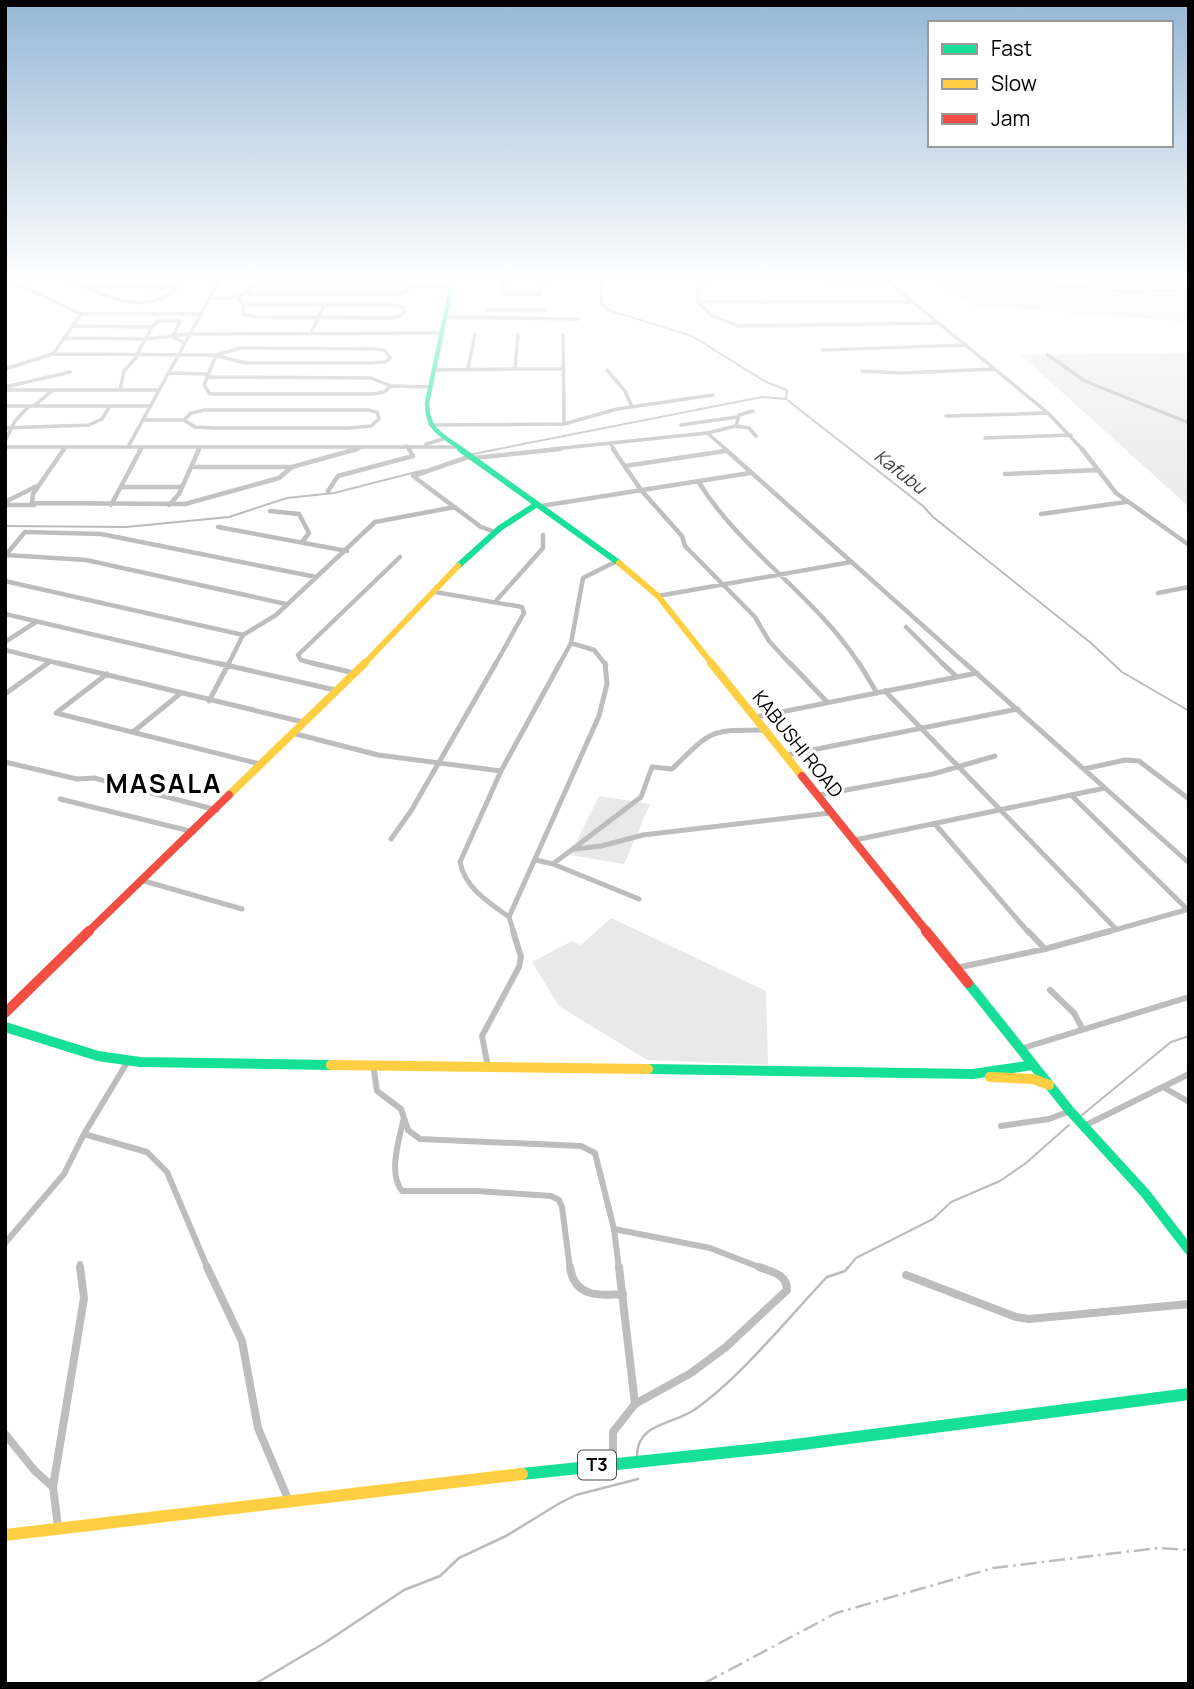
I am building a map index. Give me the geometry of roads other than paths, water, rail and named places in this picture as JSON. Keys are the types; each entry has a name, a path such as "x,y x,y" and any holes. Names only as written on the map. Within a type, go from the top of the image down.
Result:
{"main road":[{"path":"430,425 426,411 438,358"},
{"name":"KABUSHI ROAD","path":"430,425 443,439 617,561 658,596 1070,1111 1170,1223 1189,1250"},
{"path":"5,1013 217,810 260,764 495,533 512,518 539,505"},
{"path":"5,1027 98,1056 129,1060 973,1074 1033,1079 1050,1086"},
{"path":"973,1074 1015,1070 1034,1065"},
{"name":"T3","path":"5,1535 612,1463 787,1446 1189,1394"}],"street":[{"path":"5,369 41,358"},
{"path":"120,390 124,371 135,358"},
{"path":"128,447 176,358"},
{"path":"215,358 206,376 205,390 209,394 373,394 384,392 391,386"},
{"path":"224,358 246,363 369,363 386,362 390,358"},
{"path":"468,369 470,358"},
{"path":"515,369 516,358"},
{"path":"564,358 564,424"},
{"path":"982,358 1070,435 1126,502 1189,545"},
{"path":"1052,358 1085,381 1189,423"},
{"path":"436,370 564,369"},
{"path":"862,371 902,373 995,369"},
{"path":"607,370 625,391 632,407"},
{"path":"5,389 71,372"},
{"path":"169,373 371,378 391,386 431,387"},
{"path":"28,381 28,390"},
{"path":"5,389 159,390"},
{"path":"5,441 11,428 31,406 53,389"},
{"path":"288,394 293,410"},
{"path":"430,425 564,424 632,407 712,395"},
{"path":"5,406 151,406"},
{"path":"5,428 89,425 102,419 110,406"},
{"path":"143,420 184,420 195,427 349,428 371,426 380,419 373,410 200,410 191,413 184,420"},
{"path":"681,425 737,417 753,411"},
{"path":"946,416 1048,413"},
{"path":"736,426 737,417"},
{"path":"495,533 481,527 413,476 470,456 611,445 707,433 736,426 748,428 756,436"},
{"path":"707,433 1189,863"},
{"path":"985,438 1070,435"},
{"path":"420,445 443,439"},
{"path":"611,445 641,490 682,536 692,553 755,617 769,641 827,702"},
{"path":"192,467 292,467 366,446"},
{"path":"328,491 338,476 413,456 407,446"},
{"path":"5,447 457,447"},
{"path":"36,505 31,500 65,447"},
{"path":"111,505 142,447"},
{"path":"169,505 176,500 200,447"},
{"path":"625,466 725,451"},
{"path":"5,503 186,504 279,478 292,467"},
{"path":"1005,474 1098,470"},
{"path":"539,505 750,473"},
{"path":"698,481 733,529 782,574 843,639 862,664 877,693"},
{"path":"5,503 40,484"},
{"path":"123,487 181,487"},
{"path":"1041,514 1126,502"},
{"path":"209,701 243,635 263,624 347,551 378,520 413,517 455,508"},
{"path":"270,511 299,514 309,533 302,542"},
{"path":"218,527 347,551"},
{"path":"6,556 25,531 89,533 316,578"},
{"path":"495,602 543,548 543,535"},
{"path":"6,556 86,561 286,604"},
{"path":"354,673 301,660 298,655 400,557"},
{"path":"488,1067 482,1036 519,967 521,957 509,917 486,901 464,878 460,862 501,771 571,643 577,619 576,603 583,578 617,561"},
{"path":"658,596 851,562"},
{"path":"5,581 243,635"},
{"path":"1158,593 1189,587"},
{"path":"391,839 411,811 524,613 522,607 435,592"},
{"path":"5,614 335,690"},
{"path":"5,642 36,622"},
{"path":"906,628 957,677"},
{"path":"509,917 536,860 560,797 605,695 607,668 604,661 594,648 571,643"},
{"path":"5,650 303,722"},
{"path":"5,694 50,661"},
{"path":"756,717 977,673"},
{"path":"107,674 56,713 260,764"},
{"path":"885,691 1116,929"},
{"path":"133,733 181,693"},
{"path":"787,755 1018,709"},
{"path":"552,864 641,797 652,767 672,769 707,735 714,732 767,730"},
{"path":"292,733 355,750 436,764 501,771"},
{"path":"819,795 957,768 995,756"},
{"path":"1084,769 1125,760 1139,761 1189,799"},
{"path":"5,762 77,779 94,778 217,810"},
{"path":"855,841 1105,788"},
{"path":"1071,795 1188,909"},
{"path":"60,799 194,832"},
{"path":"575,849 588,850 648,835 834,813"},
{"path":"935,824 1013,916 1045,949"},
{"path":"536,860 639,899"},
{"path":"144,881 242,909"},
{"path":"956,968 1045,949 1188,909"},
{"path":"1050,990 1074,1013 1082,1028"},
{"path":"1020,1049 1189,997"},
{"path":"5,1243 65,1174 83,1135 129,1060"},
{"path":"373,1065 376,1091 401,1109 403,1121 395,1160 398,1186 402,1191 477,1191 551,1196 559,1200 562,1207 571,1278 576,1287 589,1295 623,1294"},
{"path":"1084,1126 1189,1074"},
{"path":"1163,1087 1189,1102"},
{"path":"1001,1126 1049,1119 1070,1111"},
{"path":"403,1121 416,1138 426,1141 582,1146 595,1153 614,1229 635,1404"},
{"path":"83,1135 147,1152 167,1172 188,1227 242,1341 258,1428 289,1503"},
{"path":"612,1463 613,1432 635,1404 691,1373 726,1347 787,1290 787,1282 782,1276 710,1248 614,1229"},
{"path":"59,1529 53,1487 84,1298 80,1264"},
{"path":"906,1275 1016,1317 1029,1319 1189,1304"},
{"path":"5,1434 35,1471 53,1487"}],"waterway":[{"name":"Kafubu","path":"727,358 766,382 787,390 786,399"},
{"path":"473,454 762,397 786,399"},
{"name":"Kafubu","path":"786,399 923,506 933,517 1091,643 1122,672 1189,711"},
{"path":"5,526 126,527 229,517 287,498 334,493 424,470"},
{"path":"1082,1115 1171,1042 1189,1036"},
{"path":"847,1269 856,1258 933,1219 951,1202 1000,1181 1026,1163 1069,1125"},
{"path":"637,1456 639,1445 649,1431 685,1415 711,1397 746,1365 827,1277 845,1271 848,1267"},
{"path":"255,1684 326,1642 404,1590 440,1576 459,1558 506,1536 560,1503 576,1495 638,1479"}],"railway":[{"path":"703,1684 836,1613 993,1568 1158,1548 1189,1550"}],"district":[{"name":"MASALA","path":"164,784"}]}
